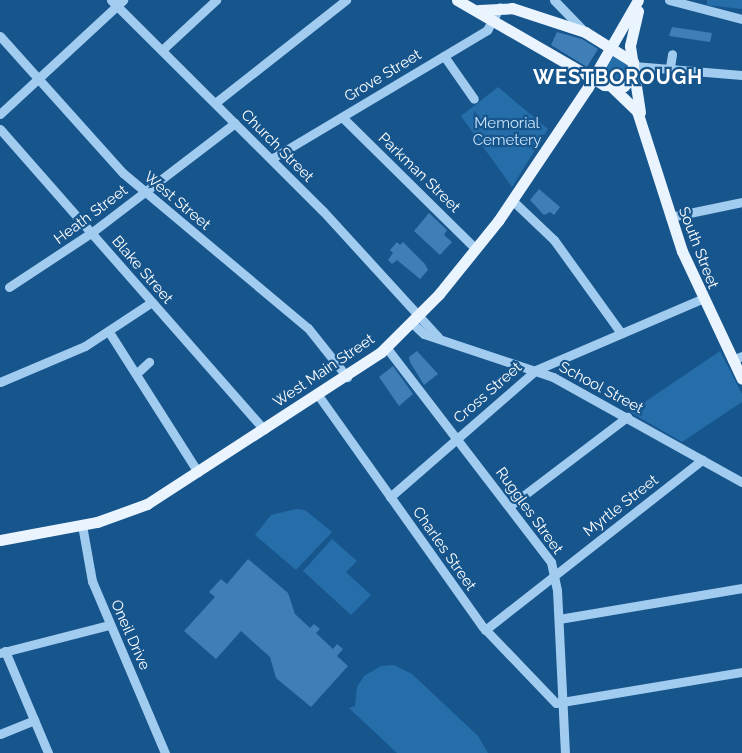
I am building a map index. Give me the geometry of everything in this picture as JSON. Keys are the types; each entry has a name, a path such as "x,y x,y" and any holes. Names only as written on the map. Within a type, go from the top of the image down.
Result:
{"main road":[{"name":"South Street","path":"458,0 480,10 546,50 591,81 610,87 632,104 641,122 670,217 702,299 737,358 742,379"},
{"name":"West Main Street","path":"0,540 82,525 135,510 347,377 386,347 416,319 476,249 513,201 591,81 638,0"},
{"name":"South Street","path":"641,122 630,38 642,0"},
{"path":"480,10 500,7 585,32 612,46 622,53 634,67 629,84 610,87 600,74 603,60 613,53 622,53"},
{"path":"596,37 609,36 621,28"}],"street":[{"path":"162,50 216,0"},
{"path":"215,103 346,0"},
{"path":"554,0 585,32"},
{"path":"668,0 742,19"},
{"path":"0,114 39,80 117,2"},
{"name":"Church Street","path":"117,2 271,159 416,319"},
{"name":"Grove Street","path":"271,159 488,30 500,7"},
{"name":"West Street","path":"0,36 88,137 144,192 308,328 347,377"},
{"path":"670,67 672,54"},
{"path":"444,56 474,99"},
{"path":"634,67 670,67 742,75"},
{"name":"Parkman Street","path":"342,117 476,249"},
{"name":"Heath Street","path":"9,287 92,234 235,123"},
{"name":"Blake Street","path":"0,129 264,430"},
{"path":"513,201 554,240 621,333"},
{"path":"670,217 742,202"},
{"name":"Cross Street","path":"390,497 536,370 702,299"},
{"path":"0,382 60,359 109,332 152,302"},
{"name":"School Street","path":"416,319 438,337 536,370 627,417 742,482"},
{"path":"109,332 198,472"},
{"name":"Ruggles Street","path":"386,347 545,551 555,574 565,753"},
{"path":"136,374 149,362"},
{"name":"Charles Street","path":"318,395 485,630 556,703 563,703"},
{"path":"511,505 627,417"},
{"name":"Myrtle Street","path":"485,630 702,460"},
{"name":"Oneil Drive","path":"82,525 89,573 109,625 165,753"},
{"path":"559,619 742,588"},
{"path":"48,753 3,652 109,625"},
{"path":"563,703 742,672"},
{"path":"0,734 34,720"}],"green space":[{"path":"707,0 742,0 742,9 707,5"},
{"path":"616,57 625,61 629,70 625,79 616,83 607,79 603,70 607,61"},
{"name":"Memorial Cemetery","path":"498,87 548,129 512,187 461,116"},
{"path":"720,351 742,394 742,402 682,442 630,412"},
{"path":"296,509 305,510 332,532 296,570 255,535 271,515"},
{"path":"332,539 357,561 346,572 371,595 351,615 303,571"},
{"path":"394,665 412,674 478,736 488,753 397,753 349,708 355,706 357,687 364,676 381,666"}],"building":[{"path":"672,27 712,33 710,42 669,36"},
{"path":"557,32 582,39 598,49 587,67 551,45"},
{"path":"539,189 560,207 554,215 550,212 544,215 530,200"},
{"path":"429,213 447,230 444,235 452,242 440,255 414,231"},
{"path":"397,242 400,245 403,242 425,264 428,270 420,279 397,260 392,264 388,260 393,253 390,250"},
{"path":"417,351 438,374 424,385 410,362 409,357"},
{"path":"393,366 413,394 399,406 379,377"},
{"path":"248,559 288,593 295,614 310,628 314,624 320,629 316,633 333,649 337,644 343,649 337,656 348,666 311,707 276,678 270,657 241,631 216,659 184,631 215,597 209,592 221,579 227,584"}],"district":[{"name":"WESTBOROUGH","path":"618,77"}]}
